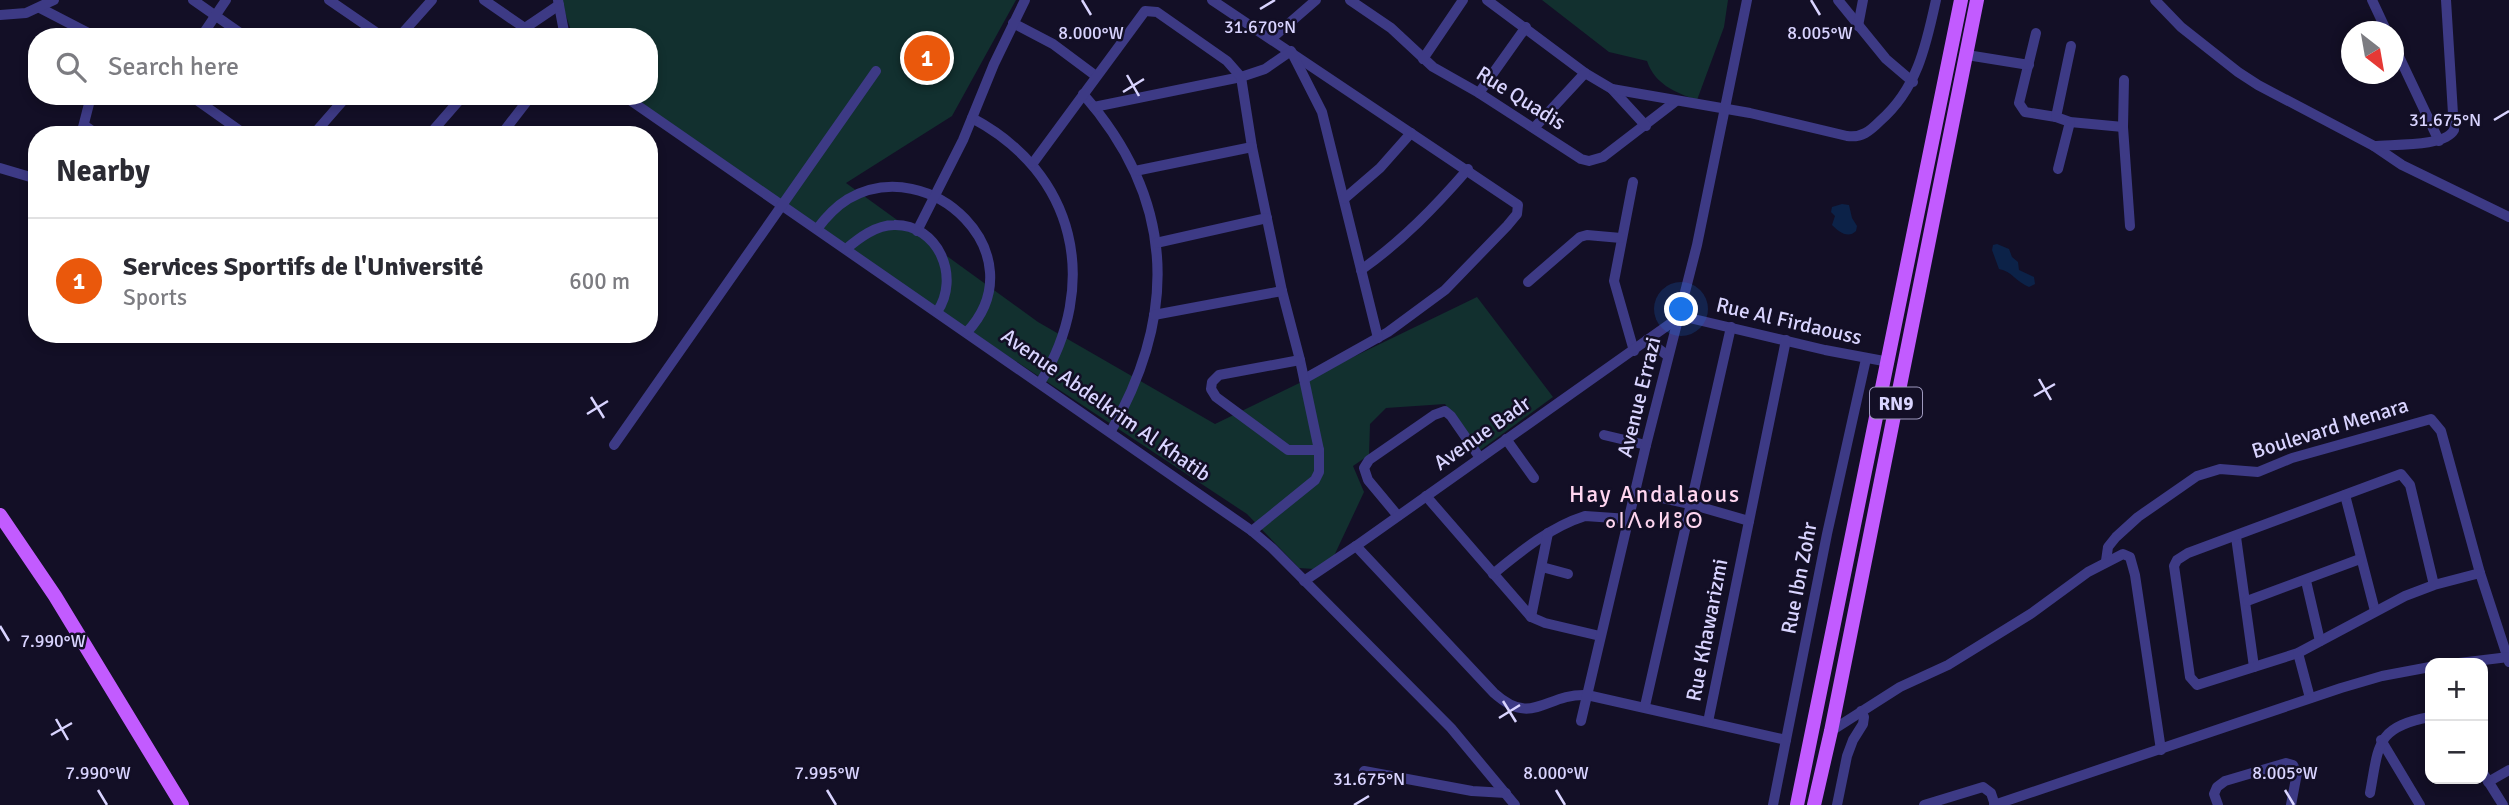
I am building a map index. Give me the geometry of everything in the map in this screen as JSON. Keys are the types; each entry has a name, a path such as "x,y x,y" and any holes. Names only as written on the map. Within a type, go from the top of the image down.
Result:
{"main road":[{"name":"RN9","path":"1797,805 1961,0"},
{"name":"RN9","path":"1814,805 1978,0"},
{"path":"0,515 55,596 182,805"}],"street":[{"path":"0,15 26,13 54,0"},
{"path":"192,0 233,28"},
{"path":"207,28 226,0"},
{"path":"329,0 370,28"},
{"path":"407,28 432,0"},
{"path":"484,0 525,28 559,3 563,28"},
{"path":"916,231 972,118 1025,0"},
{"path":"1212,0 1468,169 1515,201 1519,209 1473,263 1445,290 1378,338 1304,379"},
{"path":"1271,39 1316,0"},
{"name":"Rue Quadis","path":"1350,0 1391,28 1423,59 1581,159 1589,161 1603,157 1676,102"},
{"path":"1423,59 1463,0"},
{"path":"1487,0 1527,27 1585,73 1612,89 1646,126"},
{"name":"Avenue Errazi","path":"1581,721 1646,445 1681,316 1747,0"},
{"path":"1838,0 1886,59 1913,82"},
{"path":"1858,26 1863,0"},
{"path":"1612,89 1725,109 1856,137 1872,129 1891,112 1913,82 1936,0"},
{"path":"2155,0 2181,27 2259,85 2374,146 2402,165 2508,213"},
{"path":"2372,0 2382,21"},
{"path":"2374,146 2439,141 2451,135 2455,122 2448,60 2446,0"},
{"path":"40,8 79,28"},
{"path":"1033,163 1142,13 1151,10 1227,61 1241,77 1252,147 1282,291 1319,450 1319,472 1315,480 1252,531"},
{"path":"1013,23 1053,44 1097,76"},
{"path":"1479,93 1527,27"},
{"path":"2036,33 2020,103 2022,109 2025,112 2070,122 2123,127"},
{"path":"2056,117 2071,46"},
{"path":"1094,107 1241,77 1265,69 1291,51"},
{"path":"1291,51 1322,112 1378,338"},
{"path":"1966,55 2029,65"},
{"path":"2404,69 2439,141"},
{"path":"614,444 876,71"},
{"path":"1534,128 1585,73"},
{"path":"2124,80 2123,127 2130,226"},
{"path":"1083,94 1119,141 1135,171 1156,243 1158,276 1148,344 1136,383 1111,431"},
{"path":"83,126 89,105"},
{"path":"204,105 233,126"},
{"path":"320,126 335,105"},
{"path":"437,126 455,105"},
{"path":"508,126 524,105"},
{"name":"Avenue Abdelkrim Al Khatib","path":"637,105 1252,531 1451,728 1515,805"},
{"path":"972,118 1003,135 1033,163 1048,185 1068,238 1073,268 1069,318 1055,357 1040,383"},
{"path":"2058,169 2070,122"},
{"path":"1344,200 1380,168 1411,133"},
{"path":"1135,171 1252,147"},
{"path":"0,168 28,176"},
{"path":"1361,270 1405,236 1468,169"},
{"path":"1633,182 1615,265 1615,289 1634,351"},
{"path":"817,229 840,204 869,190 902,187 935,196 952,206 968,220 980,238 990,278 989,296 967,332"},
{"path":"1156,243 1267,218"},
{"path":"846,249 866,234 881,228 896,225 916,231 934,245 946,265 948,286 937,312"},
{"path":"1528,282 1580,237 1587,235 1621,238"},
{"path":"1154,315 1282,291"},
{"name":"Rue Al Firdaouss","path":"1681,316 1889,362"},
{"name":"Avenue Badr","path":"1304,580 1681,316"},
{"path":"1645,706 1731,327"},
{"path":"1647,340 1668,356"},
{"name":"Rue Khawarizmi","path":"1708,722 1786,340"},
{"name":"Rue Ibn Zohr","path":"1773,805 1827,534 1866,359"},
{"path":"1300,360 1219,375 1212,382 1211,389 1216,397 1288,450 1319,450"},
{"path":"1398,516 1368,480 1364,468 1369,460 1434,415 1445,411 1480,458"},
{"name":"Boulevard Menara","path":"2106,561 2108,547 2124,528 2197,476 2220,469 2265,471 2292,458 2431,418 2441,432 2480,573 2508,659"},
{"path":"1604,435 1646,445"},
{"path":"1506,439 1534,478"},
{"path":"2434,585 2406,479 2401,474 2189,553 2175,562 2174,571 2190,677 2195,684 2214,681 2298,653 2405,596 2480,573"},
{"path":"1635,492 1749,521"},
{"path":"2345,495 2375,611"},
{"path":"1426,496 1531,617 1600,636"},
{"path":"1493,574 1548,533 1585,516 1629,519"},
{"path":"1531,617 1548,533"},
{"path":"2236,537 2255,667"},
{"path":"1356,546 1502,701 1519,710 1528,710 1561,698 1587,695 1786,740"},
{"path":"1831,731 1900,687 1959,659 2032,613 2106,561 2123,554 2130,557 2132,562 2161,750"},
{"path":"2247,601 2360,559"},
{"path":"1542,567 1568,574"},
{"path":"2306,580 2320,642"},
{"path":"2298,653 2310,698"},
{"path":"2488,661 2508,659"},
{"path":"1924,805 1983,787 1991,793 1994,805 2310,698 2382,676 2425,668"},
{"path":"1837,805 1847,756 1864,720 1861,711"},
{"path":"2370,793 2381,740 2393,729 2425,719"},
{"path":"2381,740 2420,805"},
{"path":"2218,805 2214,798 2215,790 2225,781 2286,762 2293,765 2297,773 2291,805"},
{"path":"2488,776 2509,770"},
{"path":"1364,771 1472,791 1506,793"},
{"path":"2488,780 2504,805"}],"green space":[{"path":"561,0 1016,0 952,116 846,183 1038,322 1215,424 1477,297 1553,397 1479,451 1445,404 1386,408 1370,424 1369,455 1353,466 1364,492 1333,558 1314,569 1299,568 1247,514 781,206 639,105 658,105 658,28 570,28"},
{"path":"1542,0 1728,0 1724,27 1697,100 1666,86 1655,76 1647,61 1609,52"}],"water":[{"path":"1849,205 1857,226 1856,231 1850,234 1841,232 1832,225 1835,216 1831,212 1832,207"},
{"path":"1993,245 2009,249 2018,262 2019,270 2034,277 2035,284 2029,287 1999,269 1992,250"}],"place":[{"name":"Services Sportifs de l'Université","path":"927,58"}],"district":[{"name":"Hay Andalaous ⴰⵏⴷⴰⵍⵓⵙ","path":"1655,507"}]}
